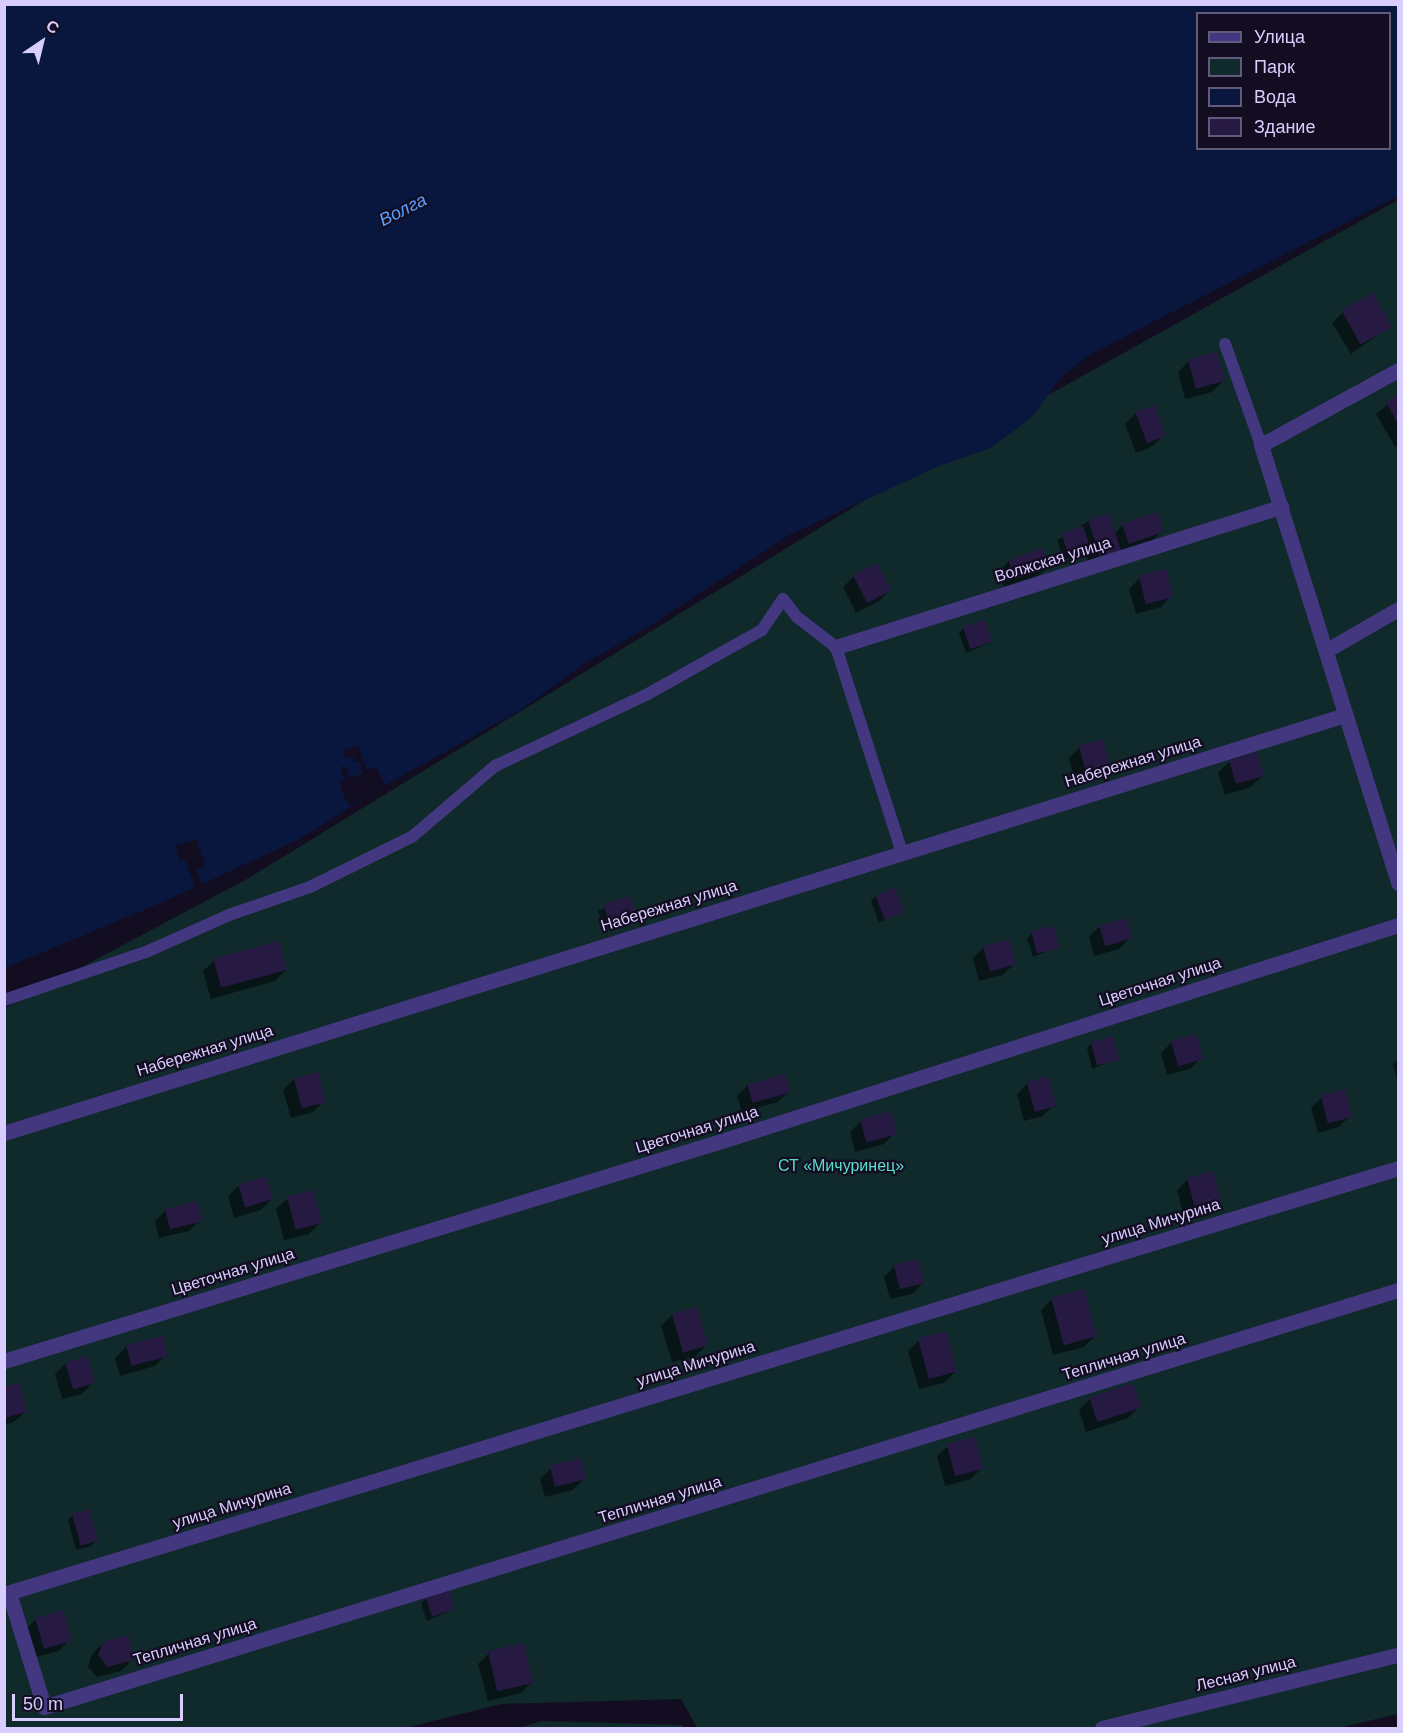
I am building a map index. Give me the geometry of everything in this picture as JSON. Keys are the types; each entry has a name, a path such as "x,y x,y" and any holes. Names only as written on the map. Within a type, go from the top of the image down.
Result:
{"street":[{"path":"1398,370 1262,445 1327,650 1345,715 1394,850 1398,883"},
{"name":"Волжская улица","path":"836,647 1281,507"},
{"path":"1327,650 1398,609"},
{"name":"Набережная улица","path":"4,1133 1345,715"},
{"name":"Цветочная улица","path":"4,1361 716,1143 1398,925"},
{"name":"улица Мичурина","path":"7,1594 1398,1168"},
{"name":"Тепличная улица","path":"7,1594 44,1707 1398,1290"},
{"name":"Лесная улица","path":"1102,1728 1398,1655"}],"lane":[{"path":"1225,344 1262,445"},
{"path":"4,1000 146,952 229,915 310,887 413,836 495,766 646,695 762,630 783,599 797,617 836,647 902,852"}],"green space":[{"name":"СТ «Мичуринец»","path":"1398,200 1398,1714 1338,1728 697,1728 681,1699 501,1704 405,1728 5,1728 5,1008 247,879 914,470"},
{"path":"541,1721 682,1725 683,1728 520,1728"}],"water":[{"name":"Волга","path":"5,5 1398,5 1398,196 1089,355 1062,376 1031,418 991,448 939,466 789,535 648,627 584,664 519,711 385,785 298,840 156,905 5,968"}],"pier":[{"path":"358,745 367,770 376,767 385,785 349,806 339,783 345,780 340,768 345,765 350,778 363,773 359,761 355,762 353,756 346,759 343,751"},
{"path":"196,839 206,866 196,869 202,885 195,887 185,860 180,862 175,846"}],"building":[{"path":"1373,293 1392,327 1360,345 1342,310"},
{"path":"1217,352 1225,381 1196,389 1188,360"},
{"path":"1398,394 1398,424 1386,402"},
{"path":"1154,405 1166,436 1147,443 1135,412"},
{"path":"1157,512 1164,532 1129,544 1122,524"},
{"path":"1109,513 1121,550 1100,557 1088,520"},
{"path":"1083,526 1091,549 1069,556 1061,533"},
{"path":"1042,548 1049,567 1015,579 1008,560"},
{"path":"877,563 891,591 867,603 853,575"},
{"path":"1166,569 1173,597 1146,604 1139,576"},
{"path":"985,620 992,642 970,649 963,627"},
{"path":"1103,739 1111,769 1087,775 1079,745"},
{"path":"1257,752 1264,776 1236,784 1229,760"},
{"path":"895,888 904,912 885,920 875,896"},
{"path":"630,896 636,915 610,924 603,905"},
{"path":"1126,918 1132,938 1105,946 1099,926"},
{"path":"1054,926 1059,948 1037,954 1032,931"},
{"path":"1009,939 1016,964 990,971 983,946"},
{"path":"279,941 287,970 221,988 213,959"},
{"path":"1196,1034 1203,1059 1178,1066 1171,1041"},
{"path":"1113,1036 1119,1059 1097,1065 1091,1042"},
{"path":"318,1072 326,1102 302,1108 294,1078"},
{"path":"785,1074 790,1092 753,1103 748,1085"},
{"path":"1048,1076 1056,1106 1035,1112 1027,1082"},
{"path":"1345,1089 1352,1117 1328,1123 1321,1095"},
{"path":"891,1111 897,1134 866,1142 860,1119"},
{"path":"1213,1171 1222,1204 1196,1211 1187,1178"},
{"path":"266,1176 273,1199 245,1207 238,1184"},
{"path":"313,1190 322,1223 296,1230 287,1197"},
{"path":"197,1201 202,1221 170,1229 165,1209"},
{"path":"918,1259 924,1283 900,1289 894,1265"},
{"path":"1084,1289 1097,1336 1064,1345 1051,1298"},
{"path":"697,1307 708,1345 683,1353 672,1314"},
{"path":"946,1331 957,1372 929,1379 918,1339"},
{"path":"163,1336 168,1356 131,1366 126,1345"},
{"path":"87,1356 95,1383 73,1390 65,1363"},
{"path":"19,1383 27,1412 4,1418 4,1387"},
{"path":"1133,1383 1141,1408 1097,1422 1089,1397"},
{"path":"975,1437 983,1469 955,1476 947,1444"},
{"path":"581,1458 586,1479 555,1487 550,1465"},
{"path":"89,1509 98,1541 81,1546 72,1514"},
{"path":"448,1589 455,1609 432,1617 425,1597"},
{"path":"63,1610 72,1641 44,1649 35,1618"},
{"path":"128,1635 134,1660 108,1667 98,1655 103,1642"},
{"path":"524,1643 533,1683 497,1691 488,1651"}]}
